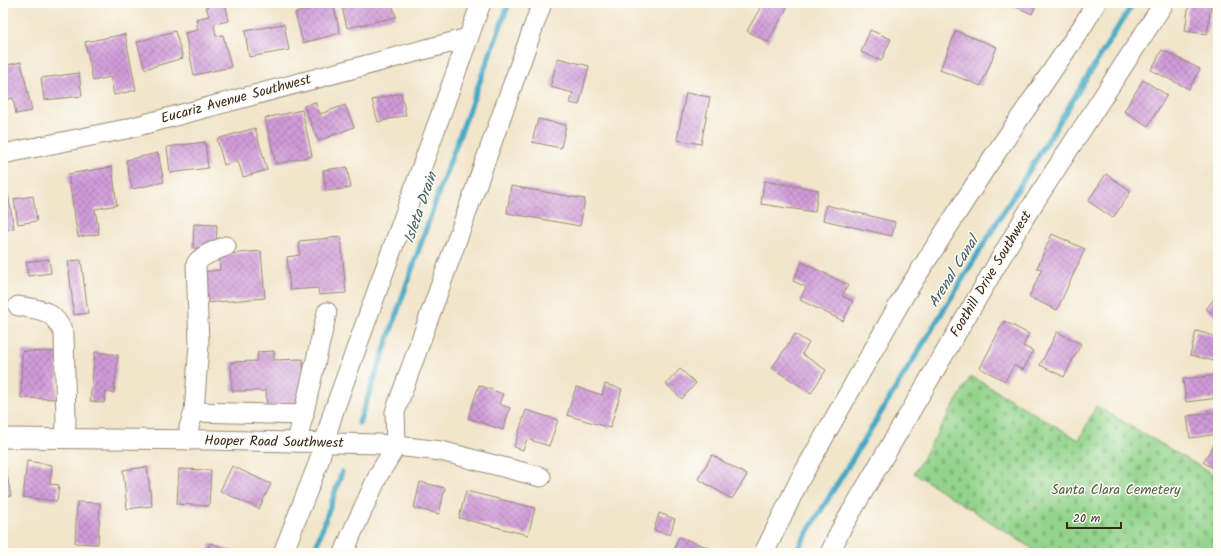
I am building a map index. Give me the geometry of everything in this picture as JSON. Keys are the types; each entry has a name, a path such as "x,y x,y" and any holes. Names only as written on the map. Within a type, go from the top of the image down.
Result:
{"street":[{"path":"283,553 316,470 333,413 481,3"},
{"path":"344,553 379,474 396,446 396,412 542,3"},
{"path":"764,553 800,479 905,294 985,168 1082,27 1096,3"},
{"name":"Foothill Drive Southwest","path":"830,553 840,531 1026,215 1164,3"},
{"name":"Eucariz Avenue Southwest","path":"3,154 126,128 468,38"},
{"path":"188,440 189,428 194,412 199,344 196,264 202,257 226,246"},
{"path":"18,306 39,309 49,313 59,323 64,334 65,438"},
{"path":"297,442 327,312"},
{"path":"194,412 304,415"},
{"name":"Hooper Road Southwest","path":"3,438 379,444 441,451 541,477"}],"green space":[{"name":"Santa Clara Cemetery","path":"971,376 1079,440 1096,406 1218,477 1218,553 1039,553 914,473"}],"building":[{"path":"225,3 229,21 214,24 216,36 223,35 231,67 194,75 185,33 198,30 196,19 209,16 206,7"},
{"path":"333,3 340,33 303,43 295,13"},
{"path":"341,3 392,3 396,17 347,28"},
{"path":"763,3 789,4 768,42 747,31"},
{"path":"1008,3 1037,3 1032,14"},
{"path":"1189,3 1211,6 1207,34 1185,31"},
{"path":"284,24 289,50 249,57 245,31"},
{"path":"870,30 891,39 881,61 861,52"},
{"path":"175,31 183,58 145,69 137,42"},
{"path":"956,31 997,47 981,86 940,70"},
{"path":"125,34 136,90 114,95 110,77 93,81 85,42"},
{"path":"1162,50 1200,69 1189,89 1151,70"},
{"path":"558,58 589,66 579,105 570,103 573,93 550,87"},
{"path":"21,62 32,111 16,114 13,98 3,100 3,66"},
{"path":"79,73 82,96 44,100 41,78"},
{"path":"1143,80 1167,95 1148,126 1124,111"},
{"path":"401,93 406,115 378,122 372,100"},
{"path":"686,93 710,97 701,144 677,140"},
{"path":"315,102 320,114 345,105 354,127 318,141 304,106"},
{"path":"302,110 312,156 276,164 265,118"},
{"path":"538,119 566,125 561,148 532,142"},
{"path":"255,128 267,170 243,177 238,161 224,165 217,139"},
{"path":"205,142 208,168 170,173 167,147"},
{"path":"158,153 164,182 132,189 126,160"},
{"path":"112,167 117,205 95,209 99,234 78,237 68,174"},
{"path":"347,167 351,188 326,191 323,170"},
{"path":"1106,174 1131,191 1113,218 1088,201"},
{"path":"764,181 818,190 815,212 761,204"},
{"path":"511,186 585,199 580,226 507,213"},
{"path":"7,188 14,228 3,230 3,189"},
{"path":"33,196 37,221 18,224 14,199"},
{"path":"826,205 895,222 892,236 823,220"},
{"path":"194,224 217,225 216,248 193,248"},
{"path":"1052,234 1085,249 1057,310 1029,297 1042,269 1037,268"},
{"path":"341,237 346,293 319,295 318,288 290,290 287,257 300,255 299,241"},
{"path":"261,251 265,298 205,303 202,272 220,270 219,255"},
{"path":"49,259 51,273 28,276 26,262"},
{"path":"81,260 88,313 74,315 68,261"},
{"path":"802,262 848,285 842,296 853,301 843,321 800,300 806,287 793,281"},
{"path":"1218,294 1218,318 1206,309"},
{"path":"1004,321 1029,334 1023,346 1033,351 1023,370 1014,365 1005,381 980,368"},
{"path":"1196,331 1218,337 1218,362 1190,355"},
{"path":"1057,332 1081,344 1064,377 1040,365"},
{"path":"795,334 809,343 802,354 826,370 811,393 772,368"},
{"path":"22,351 58,352 57,399 21,398"},
{"path":"274,351 274,360 303,359 304,406 267,407 266,391 232,391 231,362 257,361 258,352"},
{"path":"95,352 118,355 114,393 106,392 104,403 90,401"},
{"path":"680,369 696,383 682,399 666,384"},
{"path":"1218,375 1218,398 1186,402 1183,379"},
{"path":"605,384 622,389 610,428 567,415 576,387 602,395"},
{"path":"479,385 503,394 499,404 510,408 503,430 468,418"},
{"path":"526,410 558,420 549,446 527,439 523,450 514,447"},
{"path":"1218,412 1218,434 1190,438 1187,416"},
{"path":"1214,444 1218,446 1218,471 1203,462"},
{"path":"712,455 747,475 732,499 698,479"},
{"path":"27,461 52,465 50,484 59,485 57,501 23,497"},
{"path":"232,466 271,484 259,509 220,491"},
{"path":"147,467 152,506 127,509 123,470"},
{"path":"179,469 211,470 209,506 177,504"},
{"path":"3,470 6,470 11,496 3,497"},
{"path":"420,482 445,488 439,514 414,508"},
{"path":"466,491 535,508 528,535 459,518"},
{"path":"77,502 100,503 98,544 75,543"},
{"path":"659,513 675,519 670,535 654,530"},
{"path":"679,537 710,548 708,553 673,553"},
{"path":"210,543 239,553 208,553"}],"waterway":[{"name":"Isleta Drain","path":"359,423 439,191 509,3"},
{"name":"Arenal Canal","path":"795,553 1133,3"},
{"name":"Isleta Drain","path":"314,553 342,472"}]}
